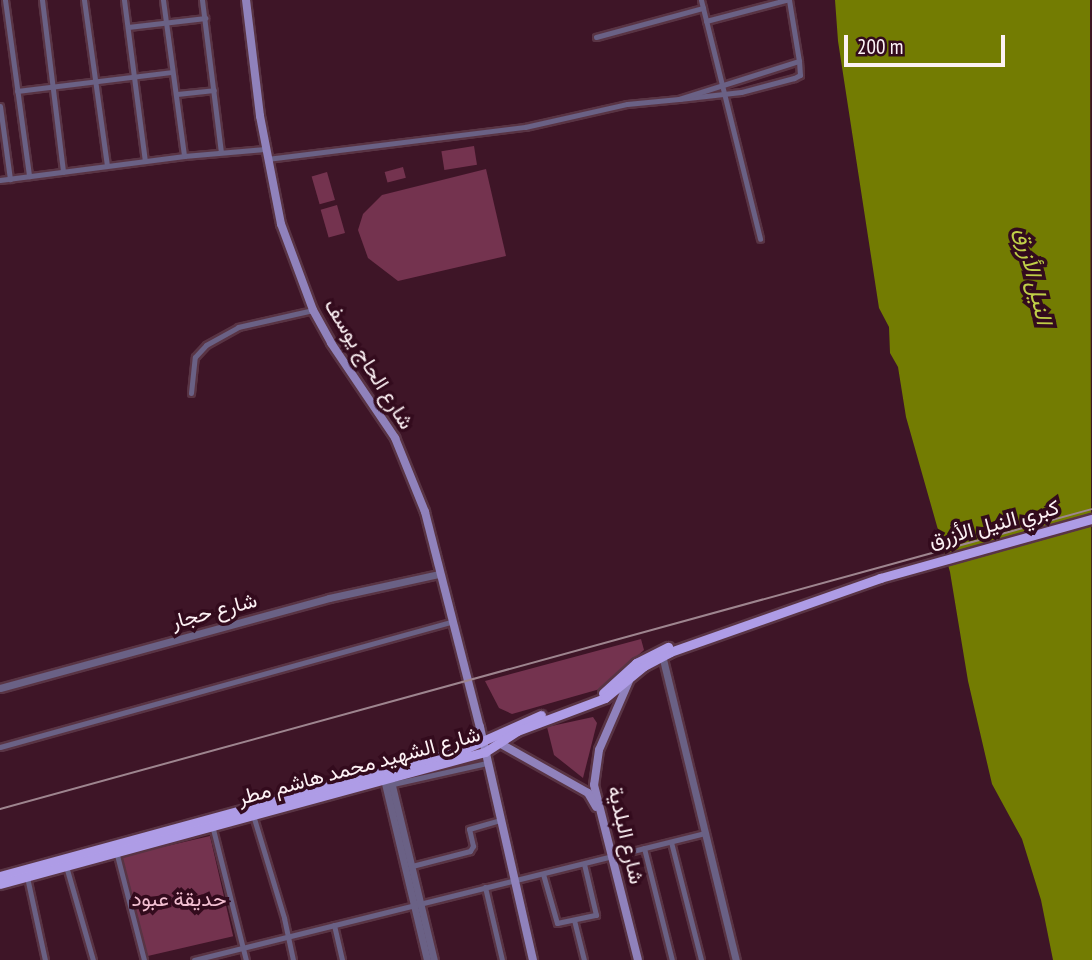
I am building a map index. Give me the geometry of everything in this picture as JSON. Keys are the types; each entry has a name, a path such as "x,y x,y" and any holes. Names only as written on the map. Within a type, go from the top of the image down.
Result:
{"main road":[{"name":"شارع الحاج يوسف","path":"246,0 265,149 281,224 313,310 331,343 395,438 425,512 484,747 533,960"},
{"path":"906,568 1092,517"},
{"name":"شارع الشهيد محمد هاشم مطر","path":"0,876 212,825 501,744 517,731 605,698 662,655 906,568"},
{"name":"شارع الشهيد محمد هاشم مطر","path":"484,747 525,721 603,693 648,655 722,626 906,568"},
{"name":"شارع البلدية","path":"610,857 596,793 595,766 603,737 629,681"},
{"name":"شارع البلدية","path":"501,744 588,793 594,801 636,960"},
{"name":"شارع الشهيد محمد هاشم مطر","path":"0,884 66,866 115,848 387,777"}],"street":[{"path":"5,0 29,176"},
{"path":"42,0 63,172"},
{"path":"85,0 107,166"},
{"path":"124,0 145,161"},
{"path":"163,0 184,156"},
{"path":"202,0 221,152"},
{"path":"701,0 760,239"},
{"path":"267,159 525,127 627,104 724,95 800,76 788,0 706,21"},
{"path":"596,37 703,9"},
{"path":"128,27 205,18"},
{"path":"679,99 799,61"},
{"path":"17,92 171,72"},
{"path":"177,94 214,90"},
{"path":"0,106 10,179"},
{"path":"0,180 184,156 265,149"},
{"path":"191,393 195,358 206,345 238,327 313,310"},
{"name":"شارع حجار","path":"0,688 329,598 439,574"},
{"path":"0,747 452,622"},
{"path":"662,655 736,960"},
{"path":"387,777 487,762"},
{"path":"387,777 412,866 427,960"},
{"path":"387,777 433,960"},
{"path":"253,814 293,960"},
{"path":"412,866 470,851 473,846 469,829 500,820"},
{"path":"212,825 246,960"},
{"path":"194,960 705,833"},
{"path":"671,842 701,960"},
{"path":"115,848 144,960"},
{"path":"644,848 672,960"},
{"path":"543,874 557,923 574,920 597,914 584,864"},
{"path":"66,866 93,960"},
{"path":"27,877 45,960"},
{"path":"485,887 502,960"},
{"path":"574,920 584,960"},
{"path":"334,925 342,960"}],"green space":[{"path":"474,146 477,165 444,170 441,151"},
{"path":"403,167 406,178 387,183 385,172"},
{"path":"486,169 506,256 398,281 368,258 358,230 363,214 382,195"},
{"path":"327,172 335,200 320,204 312,176"},
{"path":"337,205 345,233 329,238 321,210"},
{"path":"641,639 644,650 600,689 512,714 499,708 485,681"},
{"path":"593,717 597,723 583,778 554,755 547,727"},
{"name":"حديقة عبود","path":"210,836 233,936 145,957 121,856"}],"water":[{"name":"النيل الأزرق","path":"835,0 1090,0 1092,960 1053,960 1041,900 1022,839 992,784 968,681 950,572 906,417 898,367 890,353 889,327 879,308 838,41"}],"railway":[{"path":"0,809 1092,509"}]}
